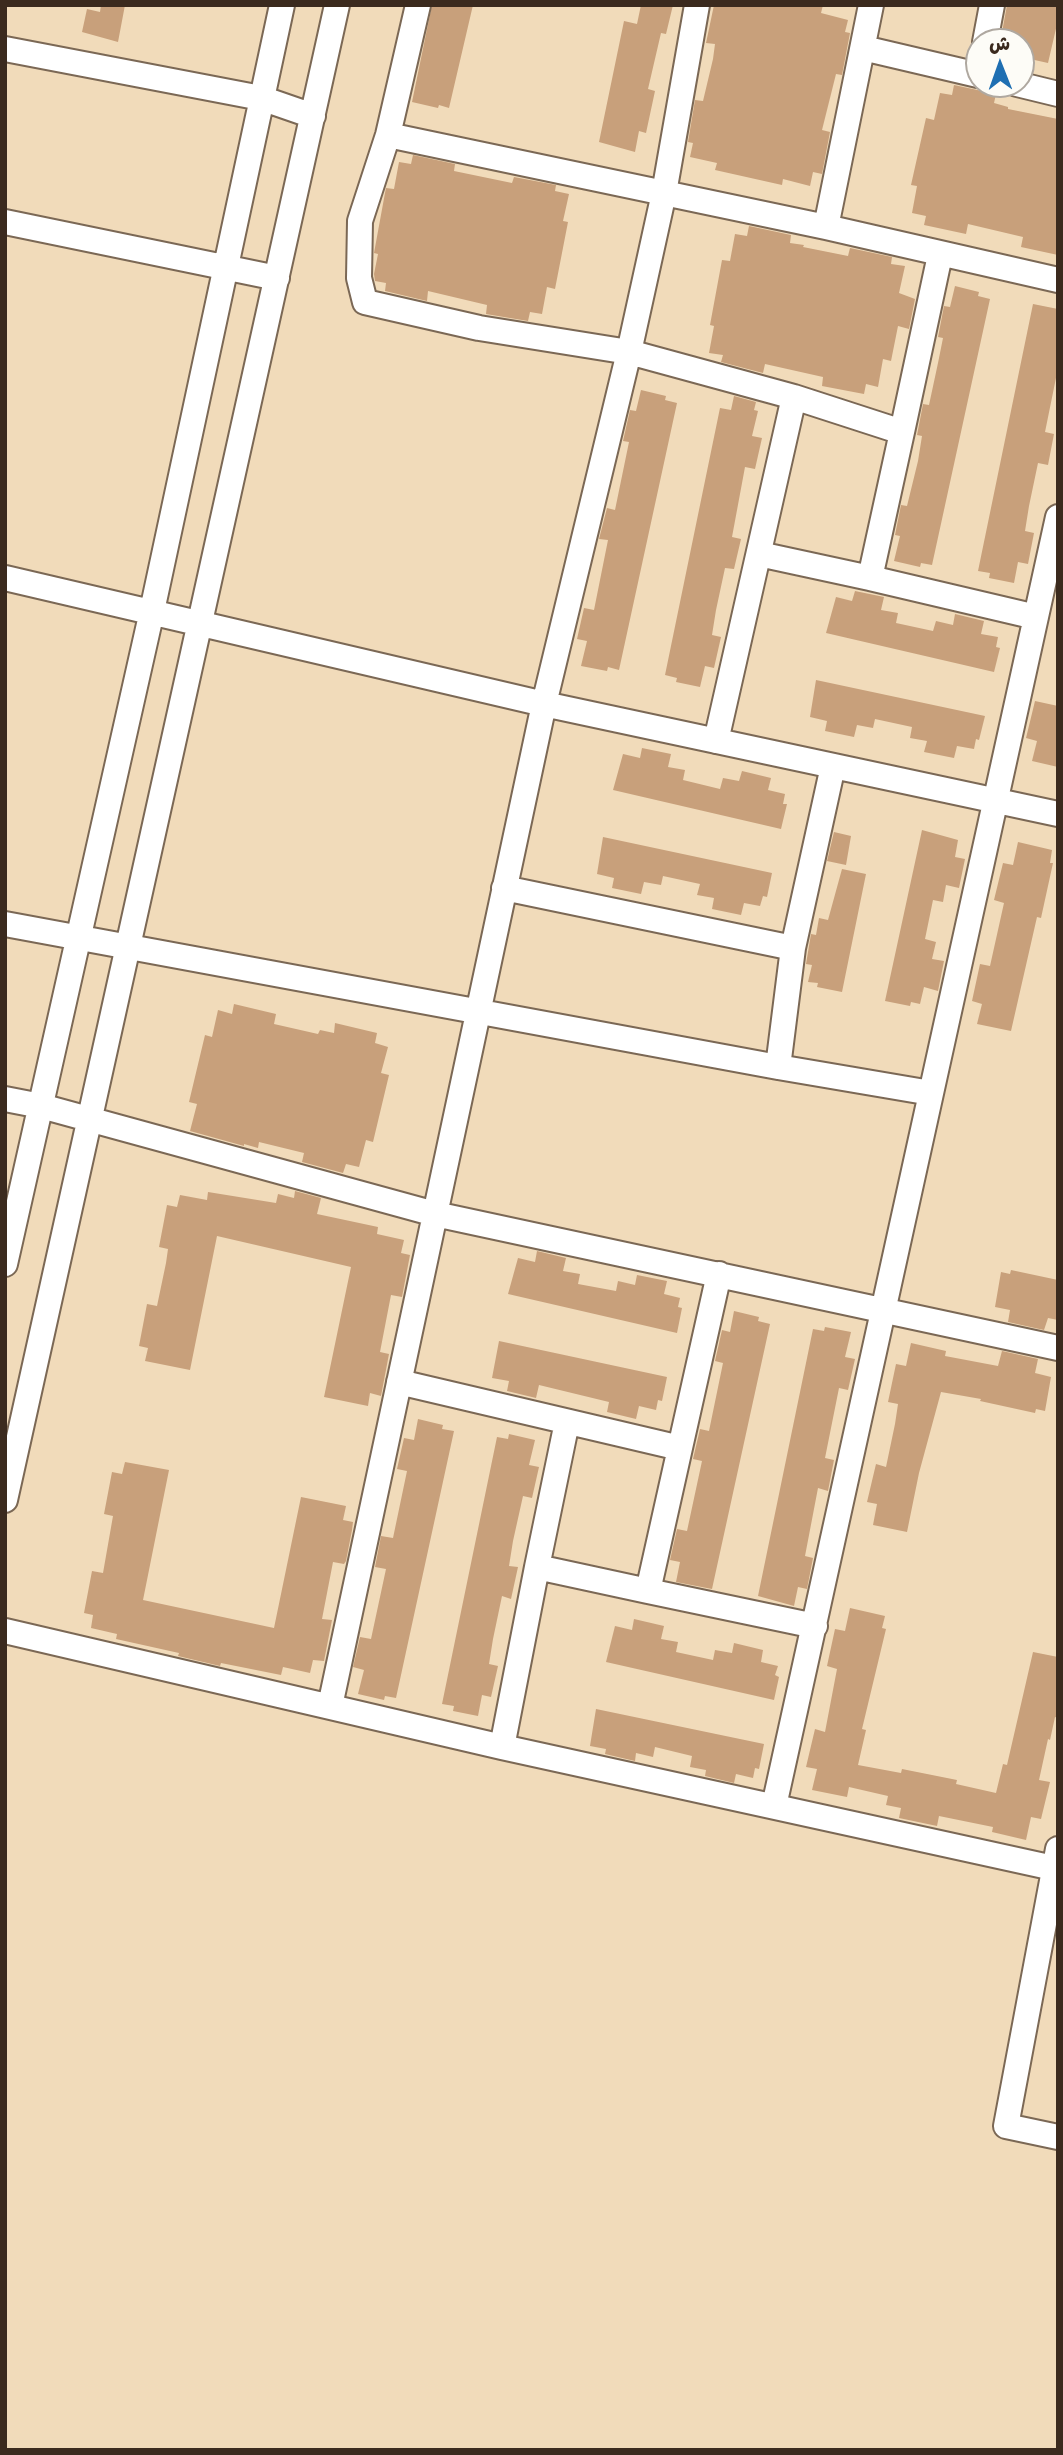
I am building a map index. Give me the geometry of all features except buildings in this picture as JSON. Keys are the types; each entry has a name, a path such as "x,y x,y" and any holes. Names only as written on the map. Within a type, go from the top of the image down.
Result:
{"street":[{"path":"5,1265 152,611 282,5"},
{"path":"5,1500 337,5"},
{"path":"418,5 388,135 360,221 359,278 365,302 479,328 629,352 794,397 902,432"},
{"path":"330,1706 544,704 629,352 664,193 698,5"},
{"path":"826,227 872,5"},
{"path":"988,28 992,5"},
{"path":"863,48 965,70"},
{"path":"5,49 261,98 313,116"},
{"path":"1035,88 1058,94"},
{"path":"388,135 826,227 1058,280"},
{"path":"5,222 276,278"},
{"path":"870,578 940,255"},
{"path":"716,741 794,397"},
{"path":"774,1806 1058,517"},
{"path":"759,554 1036,617"},
{"path":"5,578 544,704 1058,814"},
{"path":"778,1067 793,948 833,766"},
{"path":"504,888 793,948"},
{"path":"5,924 477,1013 932,1093"},
{"path":"5,1099 90,1119 435,1214 1058,1348"},
{"path":"648,1591 719,1274"},
{"path":"399,1382 680,1448"},
{"path":"502,1746 567,1422"},
{"path":"537,1567 815,1626"},
{"path":"5,1630 502,1746 774,1806 1056,1862 1006,2126 1058,2137"}]}
